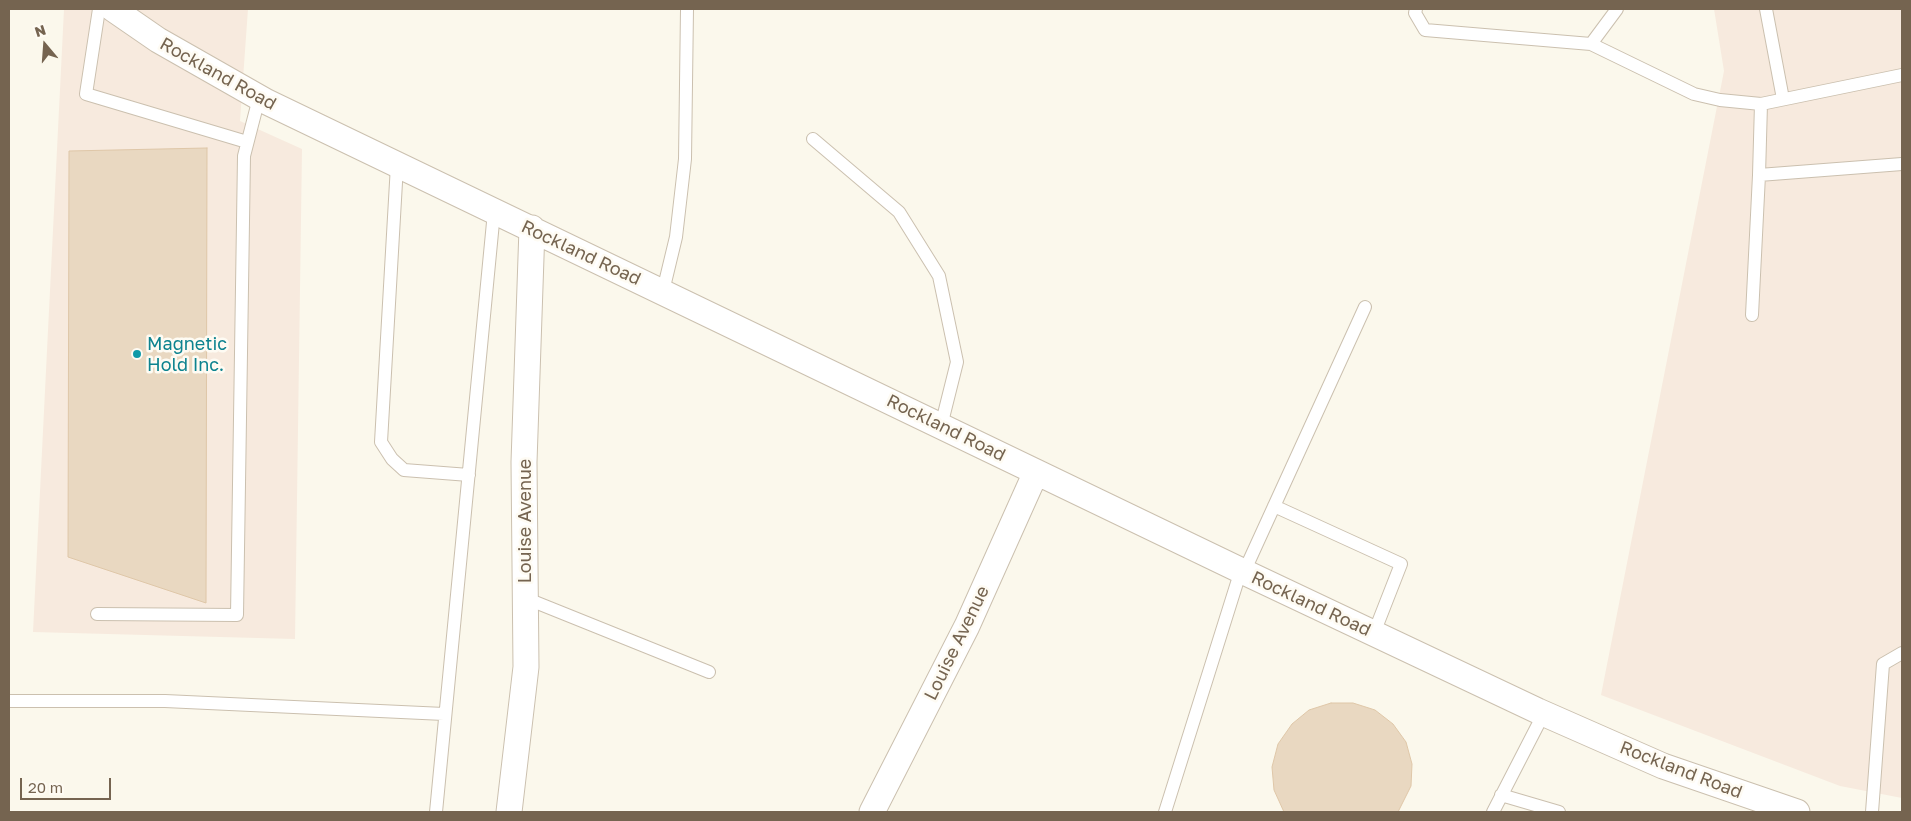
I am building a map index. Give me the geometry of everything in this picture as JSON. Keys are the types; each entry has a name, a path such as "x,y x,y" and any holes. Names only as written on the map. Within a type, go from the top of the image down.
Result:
{"street":[{"name":"Rockland Road","path":"113,9 158,40 259,98 1242,571 1544,713 1663,766 1797,812"},
{"name":"Louise Avenue","path":"509,812 526,667 524,462 532,228"},
{"name":"Louise Avenue","path":"872,812 967,626 1036,472"}],"lane":[{"path":"99,9 86,94 247,142"},
{"path":"663,291 676,237 685,159 687,9"},
{"path":"1416,9 1415,13 1425,30 1591,44 1694,94 1720,100 1761,104 1902,76"},
{"path":"1591,44 1618,9"},
{"path":"1766,9 1783,99"},
{"path":"97,614 237,615 244,165 247,142 259,98"},
{"path":"1752,315 1761,104"},
{"path":"814,139 899,212 939,276 956,362 941,426"},
{"path":"1759,175 1902,164"},
{"path":"397,165 393,208 381,442 392,459 404,470 469,475"},
{"path":"436,812 494,212"},
{"path":"1165,812 1242,571 1274,506 1364,307"},
{"path":"1274,506 1401,564 1374,633"},
{"path":"526,598 710,672"},
{"path":"1872,812 1883,664 1902,653"},
{"path":"9,701 165,702 444,714"},
{"path":"1492,812 1544,713"},
{"path":"1501,795 1559,812"}],"shaded area":[{"path":"64,9 248,9 240,121 302,149 295,639 33,632"},
{"path":"1714,9 1902,9 1902,798 1840,786 1601,695 1724,71"}],"building":[{"name":"Magnetic Hold Inc.","path":"207,148 206,603 68,557 69,151"},
{"path":"1331,703 1353,703 1375,710 1393,724 1406,742 1412,764 1411,786 1398,812 1284,812 1274,790 1272,767 1278,744 1292,724 1309,710"}],"place":[{"name":"Magnetic Hold Inc.","path":"137,354"}]}
